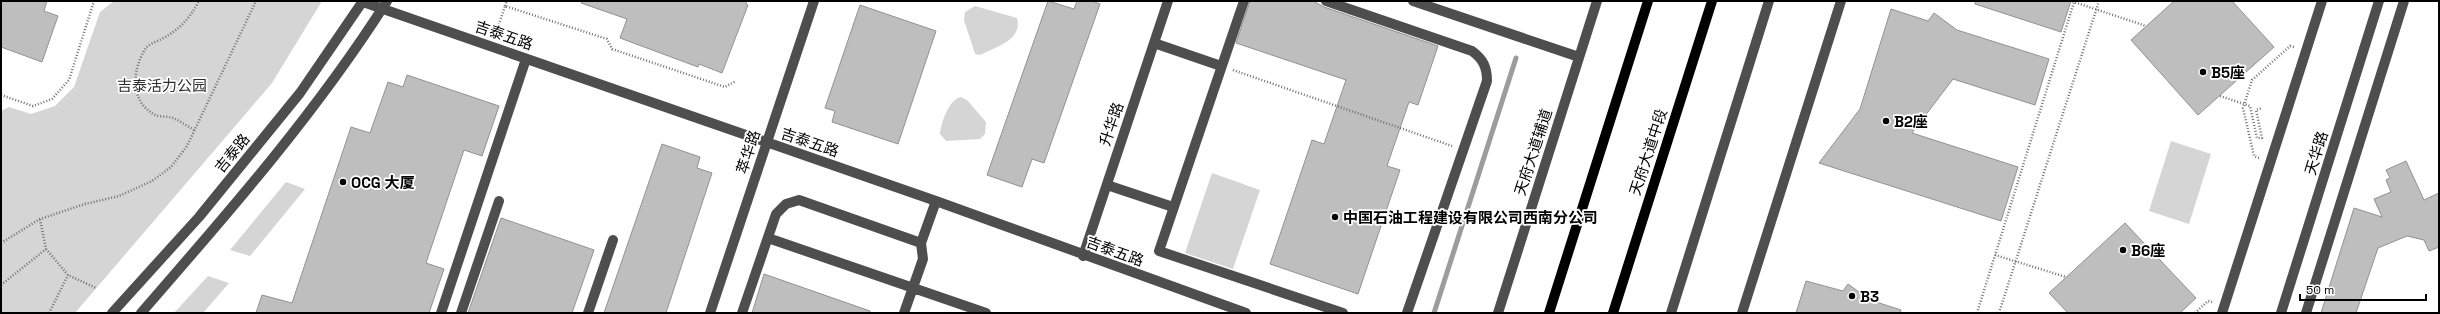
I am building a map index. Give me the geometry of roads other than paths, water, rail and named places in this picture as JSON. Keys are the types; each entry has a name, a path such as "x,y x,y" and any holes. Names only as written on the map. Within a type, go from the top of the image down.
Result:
{"main road":[{"path":"1549,313 1648,1"},
{"name":"天府大道中段","path":"1613,313 1712,1"}],"street":[{"name":"萃华路","path":"710,313 814,1"},
{"name":"升华路","path":"1083,256 1168,1"},
{"path":"1244,1 1159,251 1343,313"},
{"path":"1326,1 1472,51 1479,56 1484,63 1487,81 1407,313"},
{"path":"1413,1 1579,57"},
{"name":"天府大道辅道","path":"1498,313 1597,1"},
{"path":"1671,313 1769,1"},
{"path":"1742,313 1841,1"},
{"path":"2222,313 2322,1"},
{"name":"天华路","path":"2281,313 2379,1"},
{"path":"2306,313 2404,1"},
{"name":"吉泰五路","path":"363,2 385,5 526,59 936,201 1083,256 1246,313"},
{"name":"吉泰路","path":"112,313 199,217 295,99 363,2"},
{"path":"141,313 307,116 355,52 385,5"},
{"path":"1154,43 1222,66"},
{"path":"441,313 526,59"},
{"path":"1107,185 1173,207"},
{"path":"742,313 776,214 786,204 799,200 921,243"},
{"path":"461,313 499,201"},
{"path":"904,313 923,259 921,243 936,201"},
{"path":"768,238 986,313"},
{"path":"588,313 613,240"}],"waterway":[{"path":"1434,313 1516,58"}],"place":[{"name":"B5座","path":"2203,72"},
{"name":"B2座","path":"1886,121"},
{"name":"OCG 大厦","path":"343,182"},
{"name":"中国石油工程建设有限公司西南分公司","path":"1335,217"},
{"name":"B6座","path":"2123,250"},
{"name":"B3","path":"1852,296"}],"park label":[{"name":"吉泰活力公园","path":"162,85"}]}
